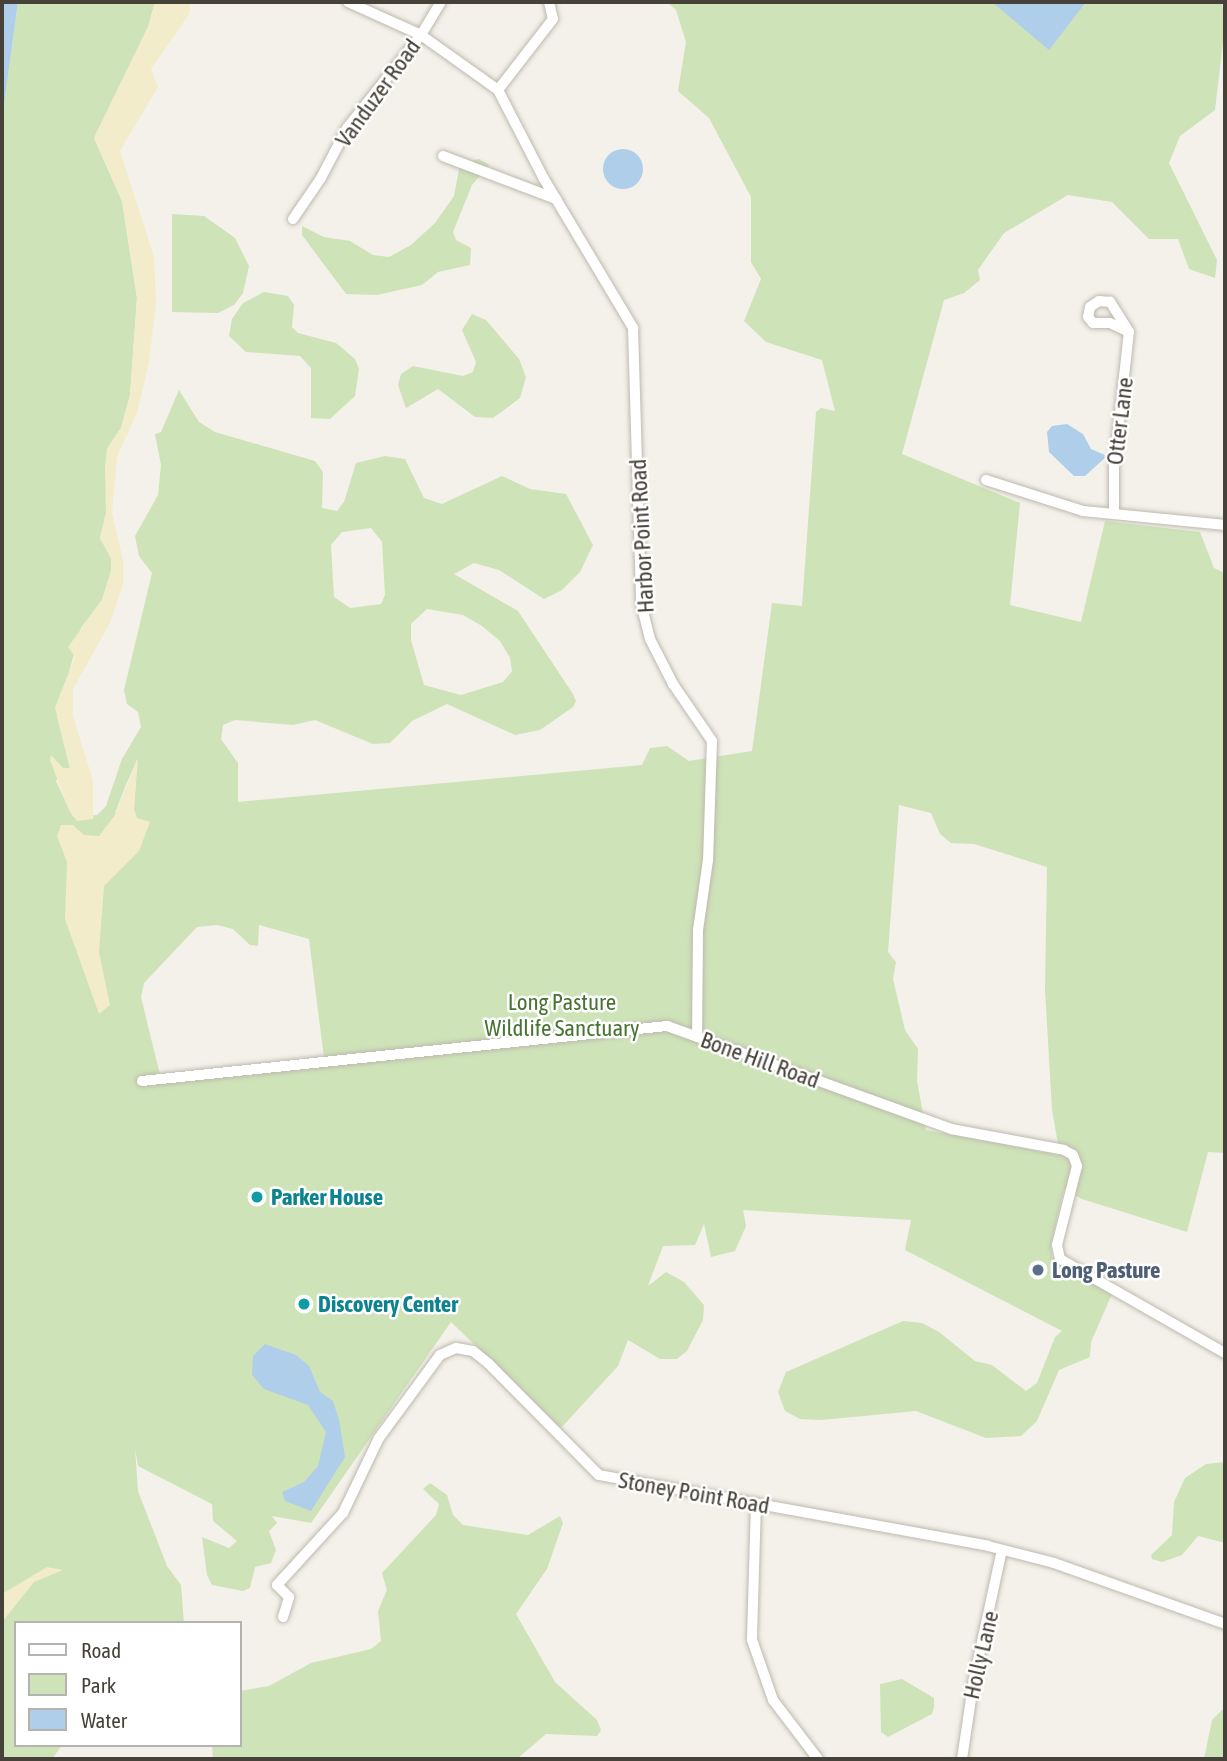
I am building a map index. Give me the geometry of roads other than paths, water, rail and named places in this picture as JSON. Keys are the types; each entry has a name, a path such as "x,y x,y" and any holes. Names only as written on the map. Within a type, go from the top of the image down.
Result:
{"street":[{"path":"348,2 421,35 498,89 553,19 549,2"},
{"name":"Vanduzer Road","path":"293,219 347,128 421,35 441,2"},
{"name":"Harbor Point Road","path":"498,89 556,200 633,328 641,603 650,639 673,684 712,741 708,860 698,930 697,1037"},
{"path":"443,156 556,200"},
{"name":"Otter Lane","path":"1115,510 1114,467 1129,332"},
{"path":"986,480 1083,510 1115,510 1225,525"},
{"name":"Bone Hill Road","path":"142,1081 659,1025 951,1129 1073,1155 1077,1166 1057,1245 1060,1259 1225,1353"},
{"name":"Stoney Point Road","path":"284,1617 289,1597 277,1585 342,1513 379,1438 440,1355 456,1348 473,1351 489,1364 599,1475 889,1531 937,1534 1079,1572 1225,1623"},
{"path":"755,1503 752,1640 765,1685 784,1719 818,1759"},
{"name":"Holly Lane","path":"962,1759 975,1669 1002,1550"}],"water":[{"path":"2,2 18,2 2,120"},
{"path":"992,2 1086,2 1049,50"},
{"path":"623,149 631,150 637,155 642,161 642,177 637,183 631,188 623,189 615,188 609,183 604,177 603,169 604,161 609,155 615,150"},
{"path":"1067,424 1083,434 1091,449 1107,456 1085,476 1074,476 1049,452 1047,432 1052,426"},
{"path":"265,1344 296,1355 309,1366 320,1392 333,1401 339,1420 345,1457 311,1511 285,1501 282,1492 304,1482 318,1466 326,1432 308,1405 264,1389 252,1375 253,1356"}],"place":[{"name":"Parker House","path":"257,1197"},
{"name":"Long Pasture","path":"1038,1270"},
{"name":"Discovery Center","path":"304,1304"}],"park label":[{"name":"Long Pasture Wildlife Sanctuary","path":"562,1015"}]}
